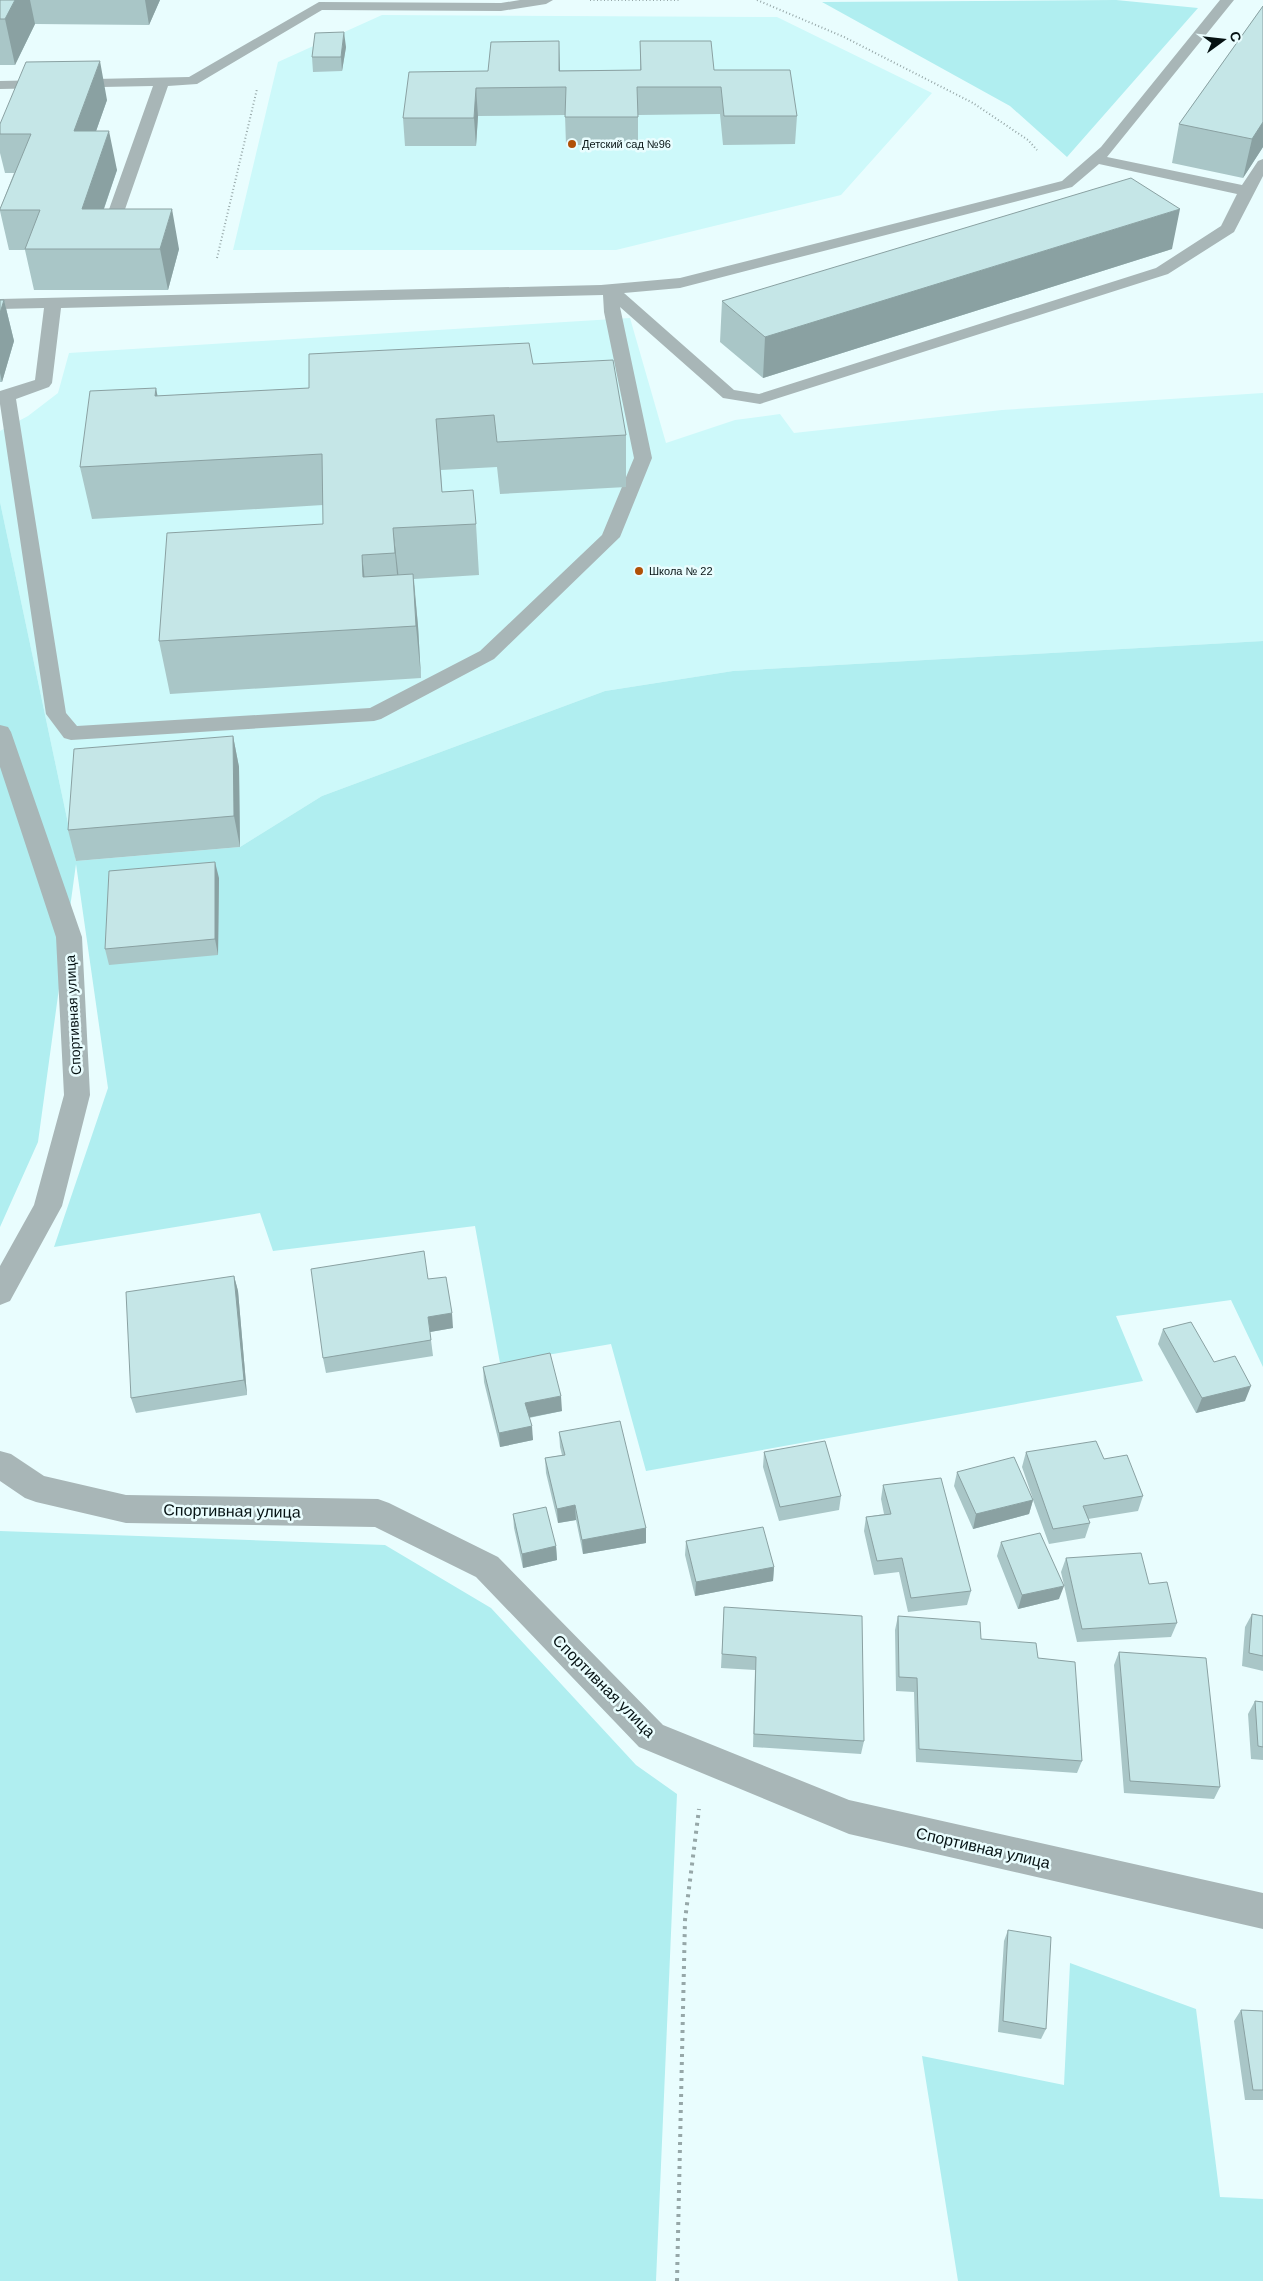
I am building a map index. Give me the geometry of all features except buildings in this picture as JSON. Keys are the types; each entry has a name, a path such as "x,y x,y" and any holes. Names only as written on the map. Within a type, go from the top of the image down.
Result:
{"street":[{"name":"Спортивная улица","path":"0,732 69,936 77,1095 48,1206 0,1292"},
{"name":"Спортивная улица","path":"0,1464 36,1488 126,1510 378,1513 487,1567 651,1736 849,1817 1263,1911"}],"lane":[{"path":"0,85 192,81 319,6 501,7 546,0"},
{"path":"0,304 610,290 680,283 1067,184 1106,150 1227,0"},
{"path":"115,215 162,82"},
{"path":"1096,159 1246,191"},
{"path":"610,290 729,394 760,399 1162,271 1228,229 1246,191 1263,164"},
{"path":"53,303 43,383 2,400 13,424 56,714 71,733 374,714 487,655 611,537 643,458 612,312 610,290"}],"path":[{"path":"590,0 680,0"},
{"path":"757,0 844,37 973,103 1028,140 1067,184"},
{"path":"207,300 270,35"},
{"path":"676,2281 685,1920 699,1804"}],"shaded area":[{"path":"1116,0 1198,8 1067,157 1010,106 822,2"},
{"name":"Детский сад №96","path":"382,15 777,17 932,93 841,195 616,250 233,250 278,62"},
{"name":"Школа № 22","path":"630,318 666,443 735,420 780,414 794,433 1002,410 1263,393 1263,641 733,671 605,691 322,796 240,847 76,861 0,502 0,431 28,416 58,393 69,353"},
{"path":"0,502 76,861 240,847 322,796 605,691 733,671 1263,641 1263,1367 1231,1300 1116,1316 1143,1381 646,1471 611,1344 500,1363 475,1226 273,1251 260,1213 54,1247 108,1088 76,864 38,1142 0,1227"},
{"path":"0,1531 385,1545 491,1608 636,1765 677,1794 656,2281 0,2281"},
{"path":"1070,1963 1196,2009 1220,2197 1263,2199 1263,2281 958,2281 922,2056 1064,2085"}],"place":[{"name":"Детский сад №96","path":"572,144"},
{"name":"Школа № 22","path":"639,571"}]}
